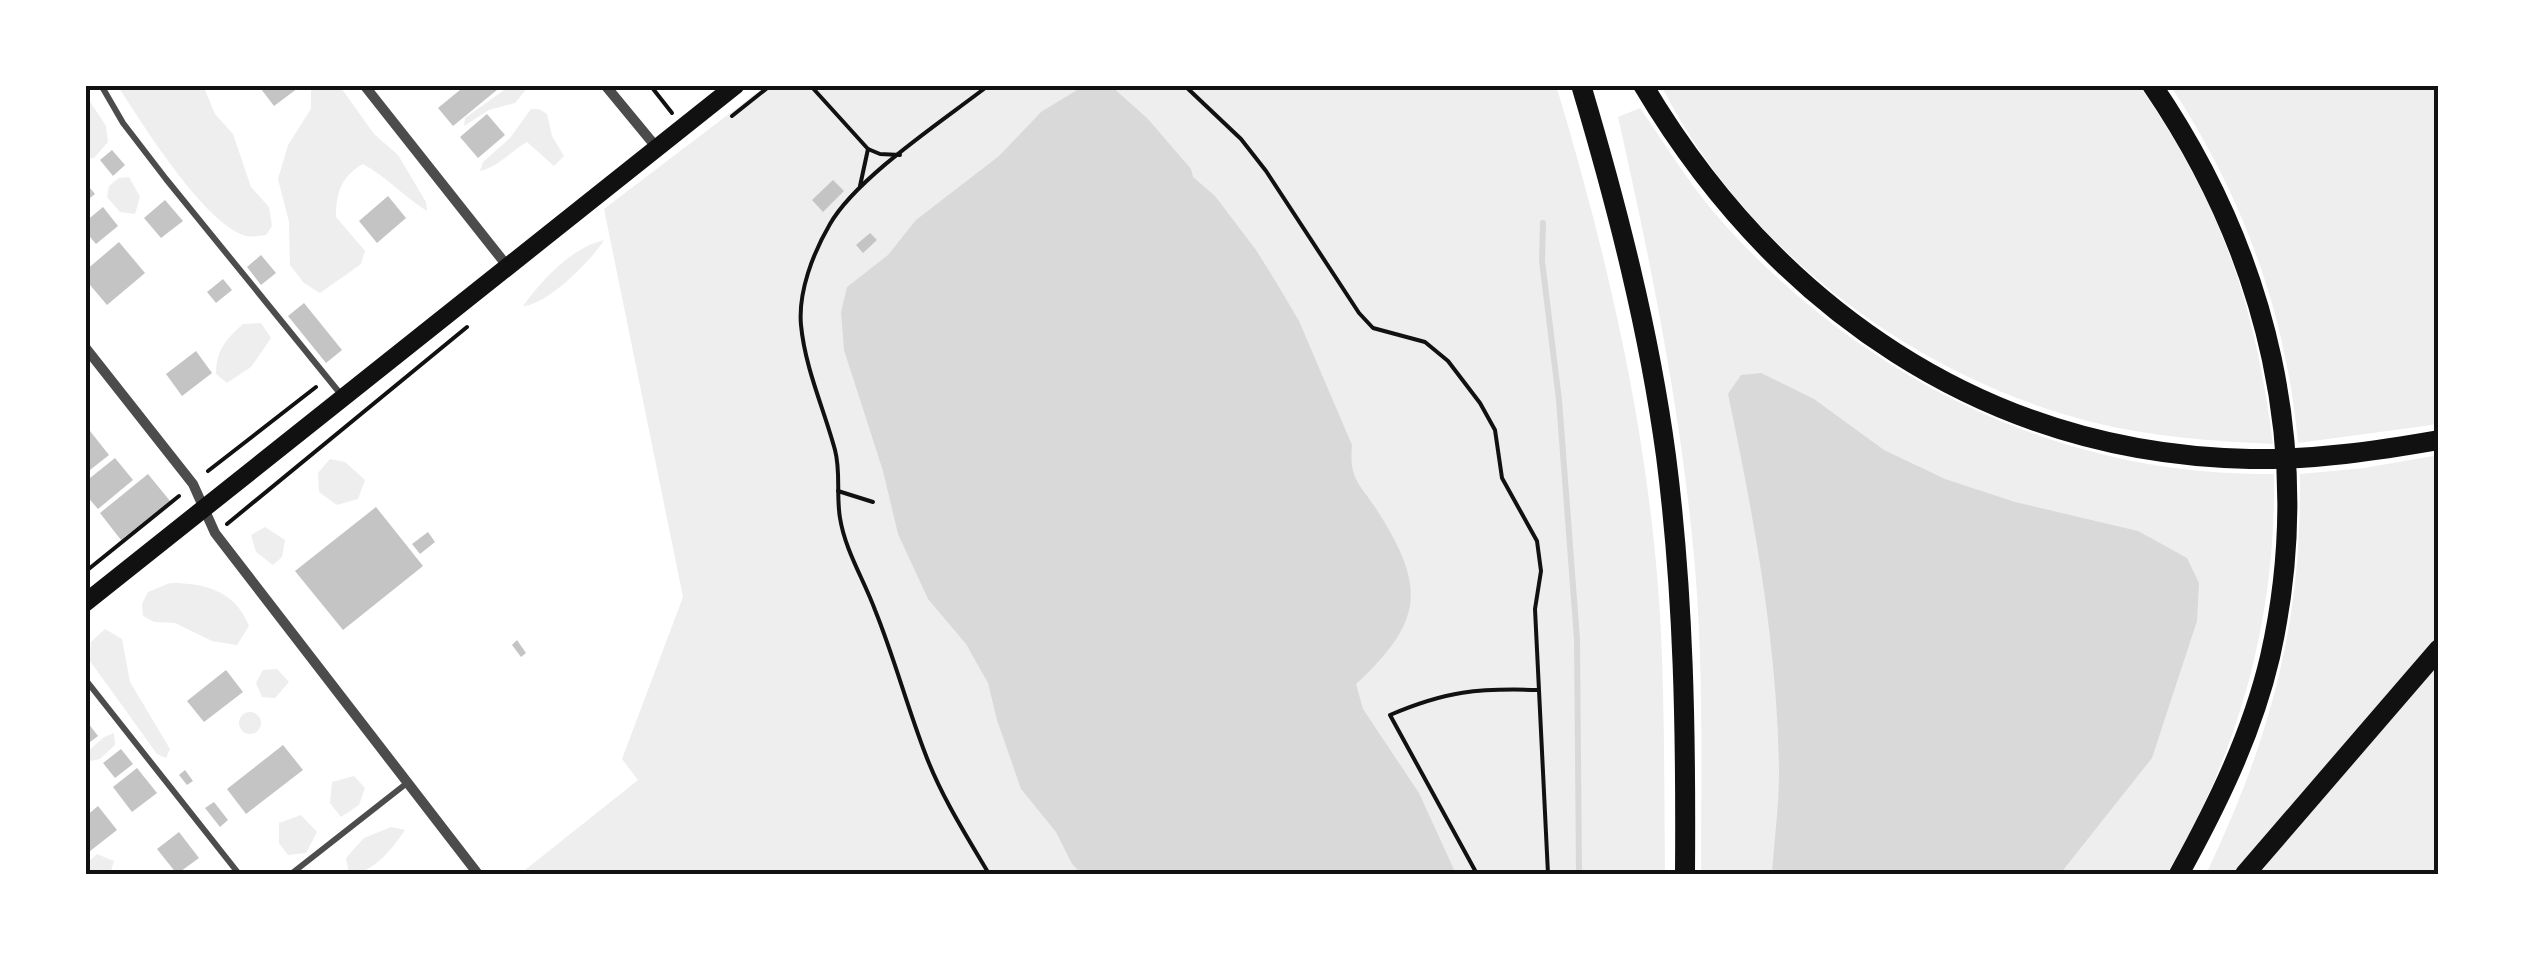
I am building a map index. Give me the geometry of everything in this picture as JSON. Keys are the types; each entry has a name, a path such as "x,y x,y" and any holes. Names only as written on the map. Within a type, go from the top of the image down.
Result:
{"main road":[{"path":"85,604 736,85"},
{"path":"1580,85 1634,284 1666,456 1684,654 1685,874"},
{"path":"1643,85 1704,178 1745,228 1812,294 1883,345 1989,402 2058,428 2147,450 2204,456 2292,459 2439,440"},
{"path":"2152,85 2216,190 2245,259 2264,321 2278,393 2288,528 2281,598 2256,704 2214,811 2180,874"},
{"path":"2245,874 2439,648"}],"street":[{"path":"364,85 508,266"},
{"path":"605,85 656,148"},
{"path":"85,347 194,484 215,533 478,874"}],"lane":[{"path":"101,85 134,138 344,398"},
{"path":"85,679 239,874"},
{"path":"291,874 407,783"}],"path":[{"path":"810,85 868,149 900,155"},
{"path":"989,85 860,186 829,224 810,268 802,297 801,325 836,452 840,519 848,546 894,659 926,755 947,802 989,874"},
{"path":"1184,85 1241,139 1266,171 1359,313 1373,328 1425,342 1448,361 1495,430 1502,478 1537,541 1540,571 1535,609 1548,874"},
{"path":"860,186 868,149"},
{"path":"208,471 328,378"},
{"path":"838,491 873,502"},
{"path":"85,572 179,496"},
{"path":"1477,874 1390,714 1433,697 1483,688 1538,690"}],"shaded area":[{"path":"117,85 203,85 215,114 233,134 251,187 269,207 272,226 266,235 243,235 209,210 157,145"},
{"path":"311,85 339,85 374,134 398,155 426,202 427,211 363,164 349,174 341,186 336,217 365,251 361,264 320,293 304,283 290,265 289,222 278,179 288,145 311,109"},
{"path":"511,85 529,86 515,103 489,110 464,126 465,118"},
{"path":"767,85 1556,85 1609,281 1646,480 1662,647 1665,874 520,874 638,780 622,759 683,597 604,209"},
{"path":"1105,85 1148,119 1191,169 1193,177 1215,196 1256,250 1299,321 1352,445 1356,479 1392,535 1410,581 1406,621 1379,661 1356,684 1363,709 1419,793 1456,874 1082,874 1072,864 1056,832 1021,789 988,683 966,644 928,599 898,534 883,471 844,350 841,312 847,287 888,255 916,220 999,156 1041,112 1077,90 1099,90"},
{"path":"1661,85 2139,85 2192,170 2230,255 2256,344 2273,444 2159,435 2092,422 1961,374 1899,339 1841,298 1787,252 1738,201 1696,145"},
{"path":"2170,85 2439,85 2439,424 2298,443 2283,347 2256,256 2219,168"},
{"path":"85,94 106,126 108,142 94,158 85,159"},
{"path":"1640,108 1725,225 1780,280 1840,330 1905,373 1973,409 2044,437 2119,458 2195,471 2274,474 2268,580 2249,681 2215,779 2167,874 1701,874 1700,669 1693,546 1662,331 1618,117"},
{"path":"531,109 547,114 552,136 564,156 554,166 527,142 480,171 483,162 510,138"},
{"path":"129,177 140,197 135,214 120,212 107,197 109,186 119,178"},
{"path":"604,240 590,259 556,290 523,306 569,258"},
{"path":"261,323 271,338 251,367 227,383 216,374 223,346 243,324"},
{"path":"1761,373 1814,399 1884,450 1945,479 2015,502 2138,531 2187,558 2199,583 2197,621 2152,758 2060,874 1772,874 1779,774 1774,678 1755,535 1728,394 1741,375"},
{"path":"2439,455 2439,636 2233,874 2212,874 2208,870 2249,773 2278,678 2295,580 2300,474"},
{"path":"330,459 345,462 365,480 358,499 337,505 319,492 318,473"},
{"path":"265,527 285,540 282,557 273,565 256,552 251,535"},
{"path":"170,583 207,587 236,605 249,626 237,645 212,641 175,623 154,622 143,616 142,604 148,592"},
{"path":"105,629 122,639 130,682 170,749 166,758 157,754 90,661 91,642"},
{"path":"2439,662 2439,874 2258,874"},
{"path":"277,669 289,682 275,698 262,697 256,683 263,670"},
{"path":"250,712 258,715 258,731 250,734 242,731 239,723 242,715"},
{"path":"114,733 115,745 100,759 85,762 85,754"},
{"path":"354,776 365,788 359,805 341,817 330,803 332,782"},
{"path":"301,815 317,832 306,853 288,855 279,843 279,823"},
{"path":"391,827 405,830 388,852 366,870 349,874 346,858 364,838"},
{"path":"97,854 114,861 110,874 85,874 87,863"}],"building":[{"path":"258,85 302,85 274,106"},
{"path":"466,85 503,85 453,126 438,108"},
{"path":"487,114 505,135 478,158 460,137"},
{"path":"112,150 125,165 113,176 100,160"},
{"path":"833,180 844,191 823,212 812,200"},
{"path":"85,182 95,194 85,202"},
{"path":"388,196 406,218 377,243 359,221"},
{"path":"165,200 183,221 161,238 144,218"},
{"path":"103,207 118,226 96,244 85,231 85,222"},
{"path":"870,233 877,240 863,253 856,245"},
{"path":"119,242 145,273 107,305 85,279 85,271"},
{"path":"261,255 276,273 261,285 247,267"},
{"path":"223,279 232,290 216,303 207,292"},
{"path":"304,303 342,350 326,363 288,316"},
{"path":"196,351 212,373 182,396 166,374"},
{"path":"90,431 109,455 85,474 85,435"},
{"path":"115,458 133,480 98,509 85,494 85,482"},
{"path":"148,474 170,501 121,540 100,513"},
{"path":"376,507 423,566 343,630 295,571"},
{"path":"428,532 435,542 420,554 412,544"},
{"path":"517,640 526,653 521,657 512,645"},
{"path":"226,670 243,692 204,722 187,701"},
{"path":"85,719 98,736 85,746"},
{"path":"283,745 303,770 246,814 227,789"},
{"path":"121,749 133,764 115,778 103,763"},
{"path":"137,768 157,793 132,812 113,787"},
{"path":"185,770 193,781 187,785 179,775"},
{"path":"214,802 228,820 220,827 205,808"},
{"path":"98,806 117,830 85,855 85,817"},
{"path":"179,832 199,858 177,874 157,849"}],"waterway":[{"path":"1543,223 1542,261 1559,400 1577,639 1579,874"}]}
